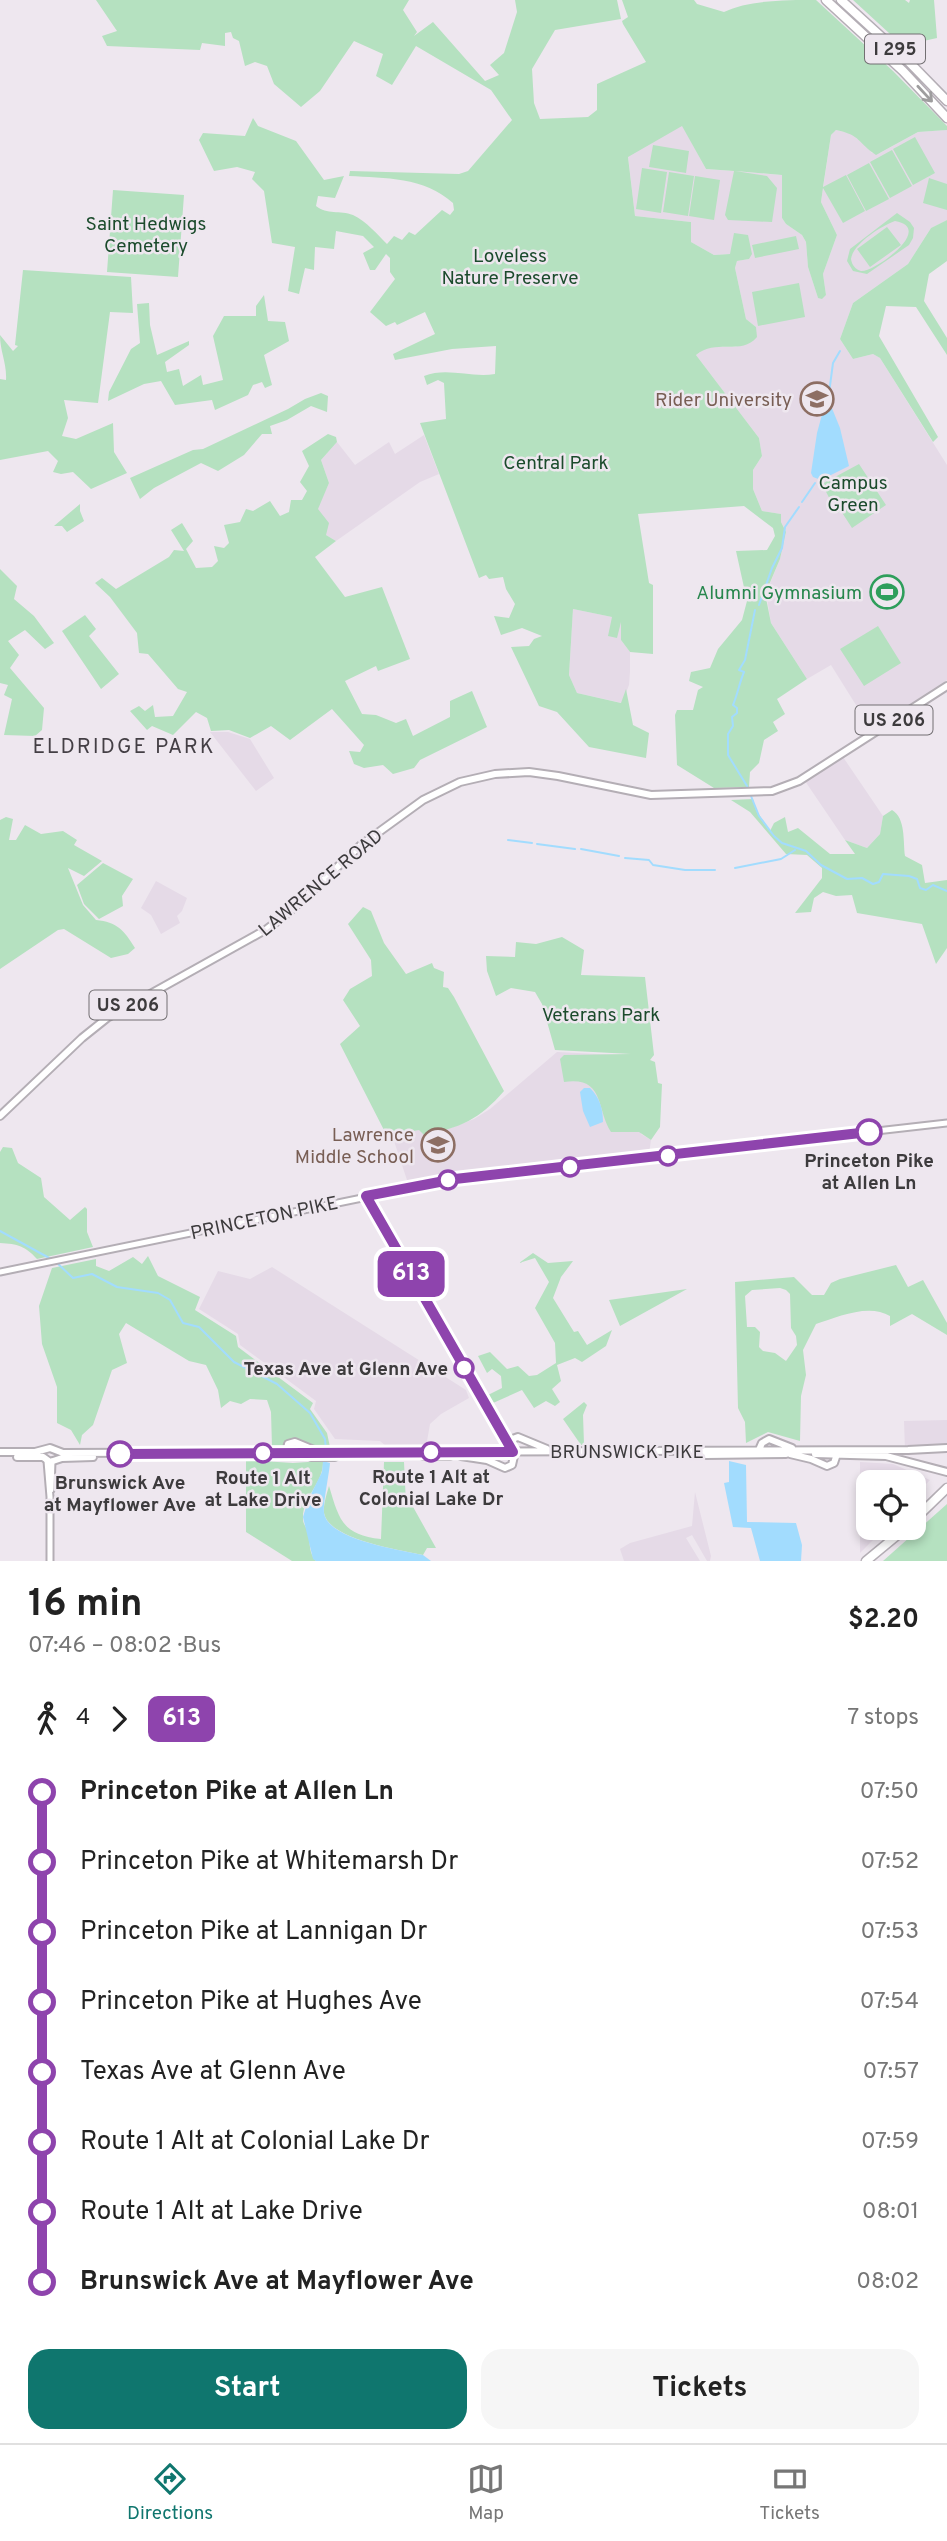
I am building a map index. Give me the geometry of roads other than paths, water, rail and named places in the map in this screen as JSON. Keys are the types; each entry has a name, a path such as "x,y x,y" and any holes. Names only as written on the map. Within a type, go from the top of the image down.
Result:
{"highway":[{"name":"I 295","path":"826,0 903,71 947,118"},
{"name":"I 295","path":"841,0 947,101"},
{"path":"926,1511 947,1489"},
{"path":"926,1513 947,1494"},
{"path":"866,1561 891,1540"},
{"path":"873,1561 896,1540"}],"main road":[{"name":"LAWRENCE ROAD","path":"0,1116 99,1024 125,1006 267,929 289,912 351,853 414,806 442,790 482,776 518,772 558,776 651,796 772,791 793,784 947,686"},
{"name":"PRINCETON PIKE","path":"0,1272 455,1179 947,1124"},
{"path":"507,1441 518,1437 538,1447 563,1451"},
{"path":"762,1454 762,1443 769,1439 791,1448 807,1450"},
{"path":"286,1453 288,1444 295,1442 323,1454"},
{"name":"BRUNSWICK PIKE","path":"48,1458 50,1448 63,1453 461,1456 837,1454 891,1457 947,1472"},
{"name":"BRUNSWICK PIKE","path":"332,1455 563,1451 762,1454 807,1450 947,1448"},
{"path":"50,1561 48,1458 56,1451"},
{"name":"BRUNSWICK PIKE","path":"0,1454 48,1458 323,1454"},
{"path":"790,1454 827,1466 834,1463 837,1454"},
{"path":"461,1456 487,1460 505,1468 512,1465 514,1456"}],"water":[{"path":"827,396 840,428 849,466 821,480 813,477 811,473 817,433"},
{"path":"584,1088 590,1088 599,1100 602,1113 603,1122 590,1127 583,1111 580,1092"},
{"path":"323,1461 330,1463 324,1508 328,1522 351,1537 423,1555 431,1561 313,1559 303,1517 322,1472"},
{"path":"729,1461 746,1465 747,1522 796,1523 802,1545 801,1561 760,1561 751,1528 733,1527 724,1483 729,1482"}],"waterway":[{"path":"829,393 833,363 840,351"},
{"path":"802,502 815,483"},
{"path":"759,605 782,548 785,527 799,507"},
{"path":"755,610 745,660 739,670 744,672 733,705 737,708 737,713 732,717 733,726 728,734 728,755 747,786 759,816 782,843 806,851 821,865 847,879 862,878 873,884 879,882 883,874 909,876 917,879 920,888 926,890 933,885 947,891"},
{"path":"508,840 532,843"},
{"path":"537,844 575,849"},
{"path":"581,849 619,856"},
{"path":"735,868 781,859 795,850"},
{"path":"625,858 649,860 653,865 685,870 715,870"},
{"path":"0,1231 51,1259"},
{"path":"56,1262 73,1278 92,1274 117,1287 158,1293 170,1300 183,1323 199,1327 234,1362 277,1384 310,1413 325,1439 326,1450"}],"place":[{"name":"Rider University","path":"817,399"},
{"name":"Alumni Gymnasium","path":"887,592"},
{"name":"Princeton Pike at Allen Ln","path":"869,1132"},
{"name":"Lawrence Middle School","path":"438,1145"},
{"name":"Texas Ave at Glenn Ave","path":"464,1368"},
{"name":"Route 1 Alt at Colonial Lake Dr","path":"431,1452"},
{"name":"Route 1 Alt at Lake Drive","path":"263,1453"},
{"name":"Brunswick Ave at Mayflower Ave","path":"120,1454"}],"district":[{"name":"ELDRIDGE PARK","path":"124,746"}],"park label":[{"name":"Saint Hedwigs Cemetery","path":"146,234"},
{"name":"Loveless Nature Preserve","path":"510,266"},
{"name":"Central Park","path":"556,462"},
{"name":"Campus Green","path":"853,493"},
{"name":"Veterans Park","path":"601,1014"}]}
